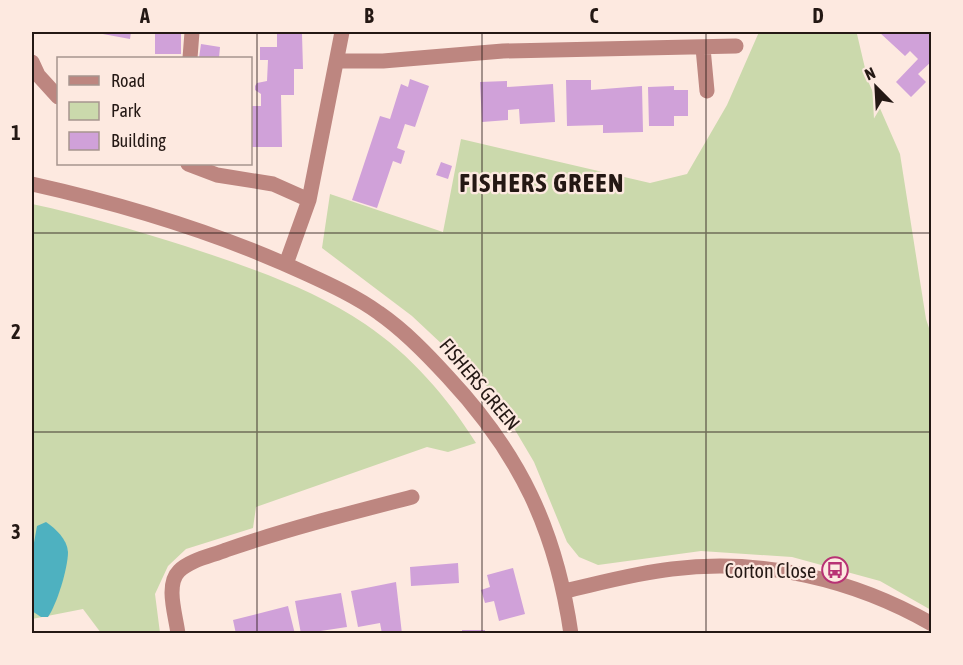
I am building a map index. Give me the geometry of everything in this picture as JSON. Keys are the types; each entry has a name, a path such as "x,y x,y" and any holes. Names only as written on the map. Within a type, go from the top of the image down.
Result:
{"street":[{"path":"190,57 192,32"},
{"path":"286,264 309,200 342,32"},
{"path":"337,61 383,61 503,51 736,46"},
{"path":"703,48 707,92"},
{"path":"32,62 38,75 57,96"},
{"path":"191,165 218,175 273,184 309,200"},
{"name":"FISHERS GREEN","path":"32,184 162,218 214,235 286,264 378,312 418,345 476,407 519,469 536,501 552,545 565,591 571,633"},
{"path":"178,633 172,593 173,582 179,571 197,560 266,536 412,497"},
{"path":"565,591 672,569 728,566 783,570 821,578 866,594 932,624"}],"green space":[{"path":"759,32 857,34 868,81 900,154 926,319 931,334 931,610 880,581 792,557 701,551 598,565 579,557 567,542 534,462 492,391 412,316 322,248 330,194 443,232 461,139 650,183 687,174 727,105"},
{"path":"32,204 109,223 185,246 255,270 323,299 382,336 413,363 453,409 476,443 448,452 427,447 256,507 253,528 186,549 168,566 155,594 160,633 101,633 83,609 32,619"}],"water":[{"path":"46,522 63,539 67,547 68,559 55,604 48,617 41,617 32,611 32,554 37,526"}],"building":[{"path":"92,32 131,32 130,39"},
{"path":"155,32 181,32 181,54 155,54"},
{"path":"266,32 307,32 307,34 302,34 303,69 294,69 294,95 281,95 282,147 252,147 252,106 261,106 261,94 255,90 255,86 257,83 267,81 268,60 260,60 260,47 277,47 277,34 266,34"},
{"path":"879,32 932,32 932,61 918,74 926,82 911,97 896,82 918,59 910,51 905,56"},
{"path":"201,44 220,47 219,57 199,57"},
{"path":"410,79 429,86 415,127 405,124 397,148 405,151 401,164 393,161 377,208 352,200 380,116 390,119 401,84 408,87"},
{"path":"566,80 591,80 591,90 642,86 643,132 603,133 603,125 567,126"},
{"path":"507,81 507,87 553,84 555,122 520,124 519,109 508,110 508,120 482,122 480,82"},
{"path":"674,86 674,90 688,90 688,116 674,116 674,126 649,126 648,87"},
{"path":"441,162 452,166 448,179 436,175"},
{"path":"458,563 459,583 411,586 410,567"},
{"path":"513,568 525,614 499,621 494,601 485,603 481,590 490,587 487,575"},
{"path":"396,582 402,634 382,634 380,623 358,627 351,591"},
{"path":"341,593 347,627 301,634 295,601"},
{"path":"288,606 295,634 236,634 233,620"},
{"path":"462,630 485,630 485,634 462,634"}],"place":[{"name":"Corton Close","path":"835,570"}],"district":[{"name":"FISHERS GREEN","path":"542,183"}]}
